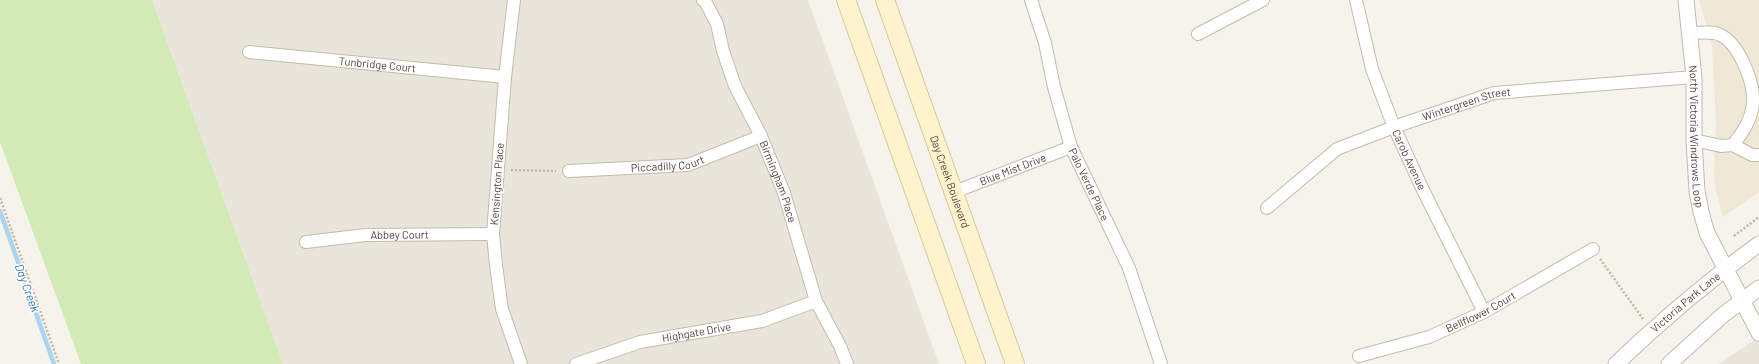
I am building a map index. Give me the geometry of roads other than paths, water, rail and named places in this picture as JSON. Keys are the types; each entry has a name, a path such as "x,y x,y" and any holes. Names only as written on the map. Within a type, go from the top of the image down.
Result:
{"main road":[{"path":"846,0 976,364"},
{"name":"Day Creek Boulevard","path":"885,0 1015,364"}],"street":[{"name":"Kensington Place","path":"514,0 505,77 493,234 502,309 521,364"},
{"name":"Palo Verde Place","path":"1031,0 1045,43 1054,87 1071,147 1129,268 1161,364"},
{"path":"1198,34 1263,0"},
{"name":"Carob Avenue","path":"1356,0 1372,69 1394,127 1423,190 1484,312"},
{"name":"North Victoria Windrows Loop","path":"1686,0 1694,78 1694,140 1697,191 1701,212 1707,233 1759,333"},
{"name":"Birmingham Place","path":"704,1 718,24 723,51 735,86 762,136 784,194 816,301 840,346 847,364"},
{"path":"1690,33 1719,34 1731,41 1741,56 1752,90 1753,103 1750,117 1744,131 1733,145"},
{"name":"Tunbridge Court","path":"249,52 505,77"},
{"name":"Wintergreen Street","path":"1267,208 1337,149 1394,127 1494,93 1694,78"},
{"name":"Piccadilly Court","path":"568,171 688,165 762,136"},
{"path":"1694,140 1721,146 1733,145 1752,155 1759,155"},
{"name":"Blue Mist Drive","path":"954,192 1071,147"},
{"name":"Abbey Court","path":"306,242 366,235 493,234"},
{"name":"Victoria Park Lane","path":"1616,364 1654,327 1725,268 1759,244"},
{"name":"Bellflower Court","path":"1359,356 1429,337 1484,312 1593,249"},
{"path":"1670,364 1742,300 1759,288"},
{"name":"Highgate Drive","path":"576,364 640,342 762,321 816,301"}],"waterway":[{"name":"Day Creek","path":"0,211 54,364"}]}
